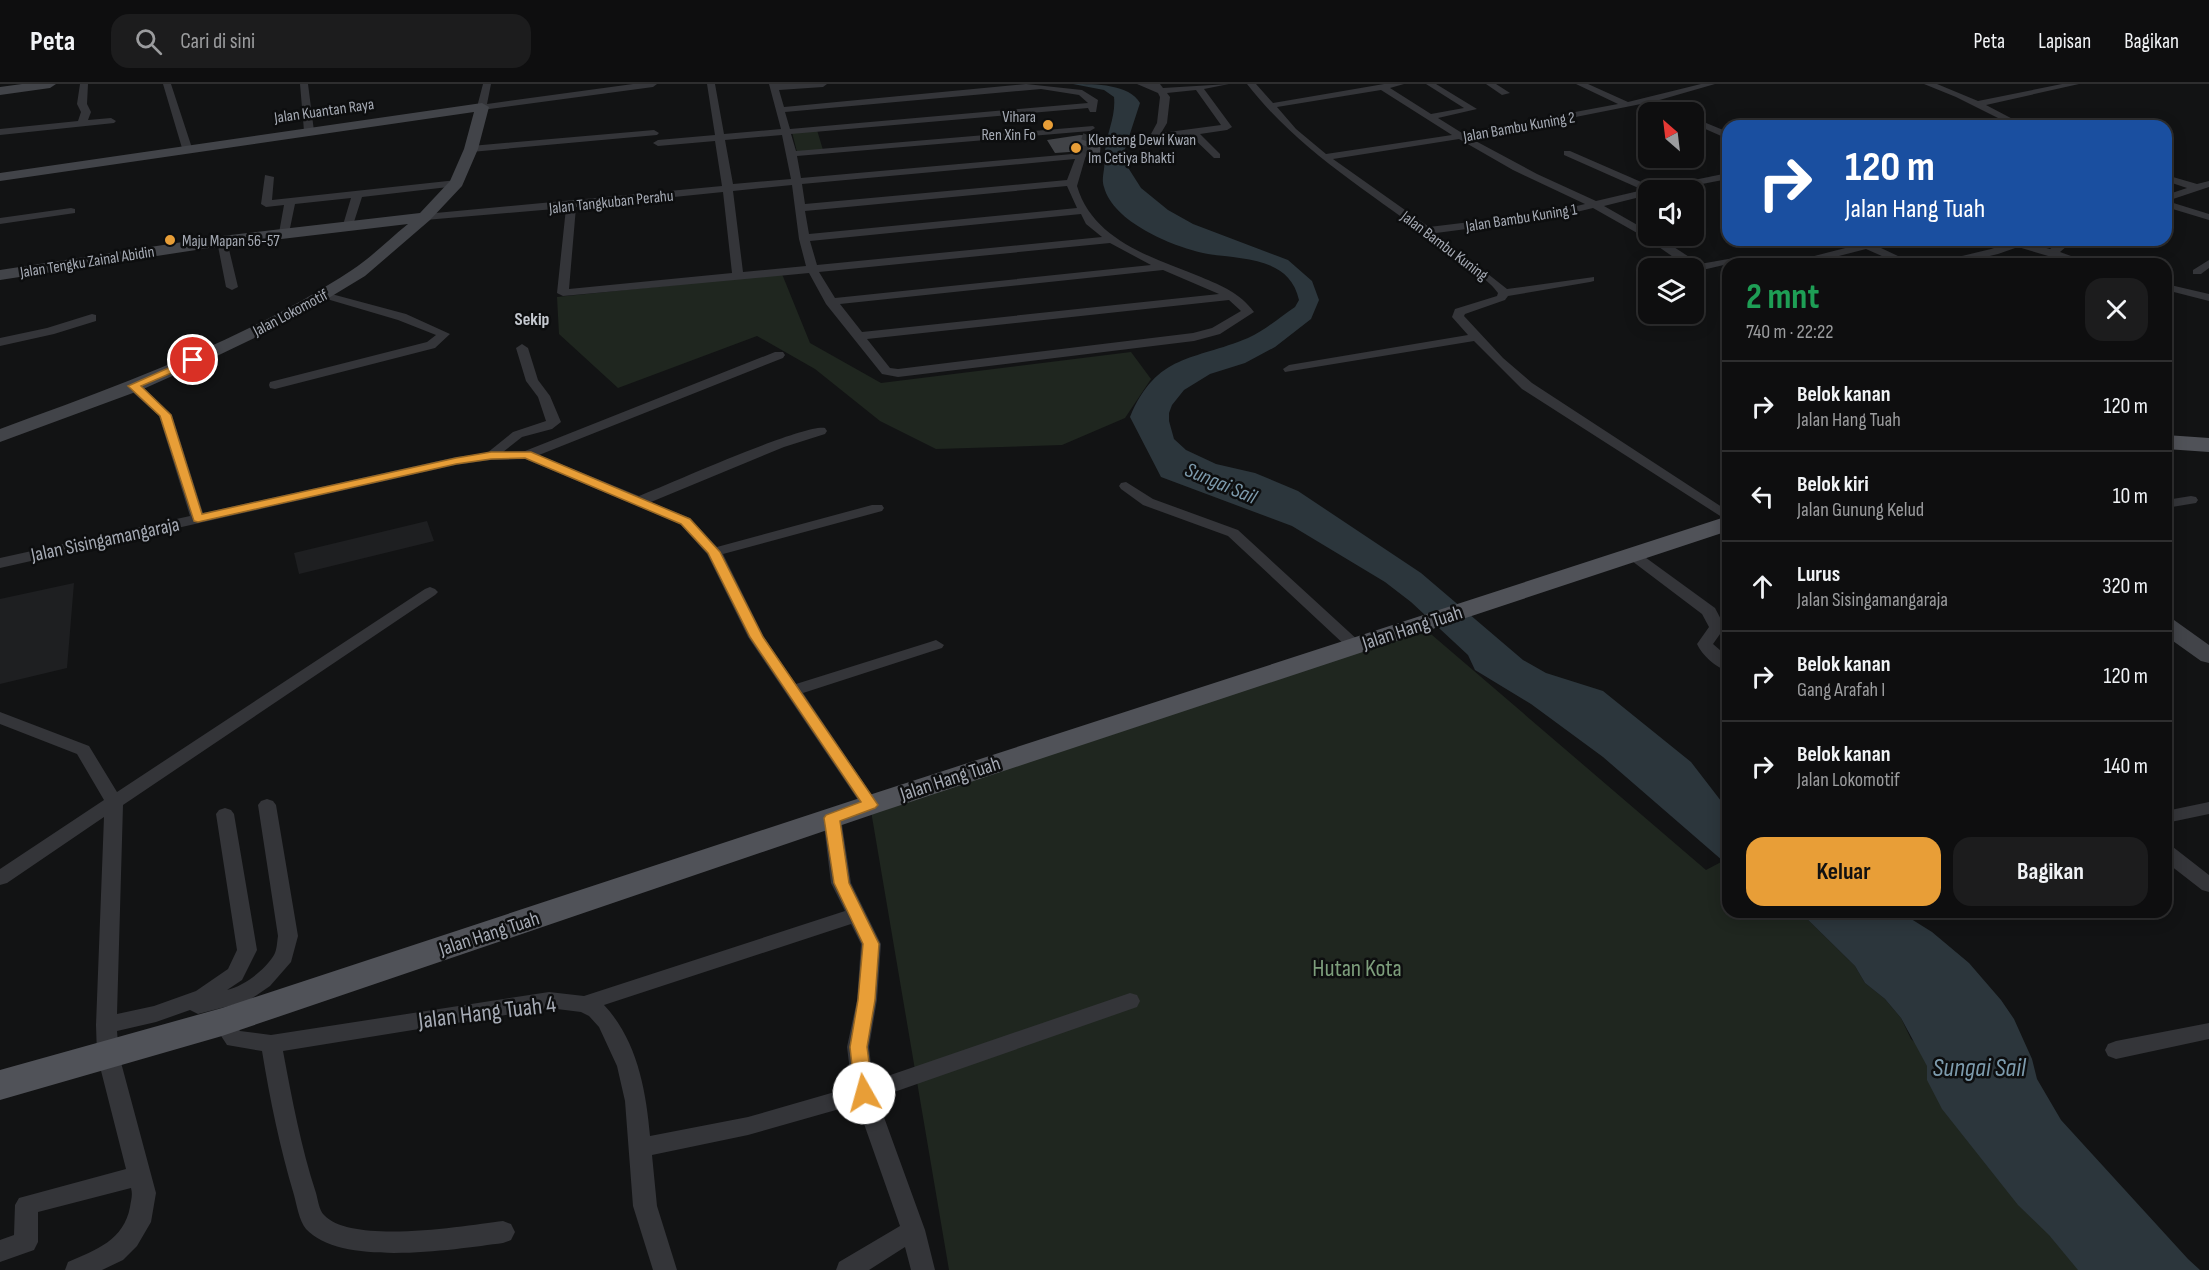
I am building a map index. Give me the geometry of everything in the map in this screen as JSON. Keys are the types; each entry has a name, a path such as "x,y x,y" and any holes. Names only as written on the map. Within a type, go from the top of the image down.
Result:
{"main road":[{"path":"2172,442 2209,445"},
{"name":"Jalan Hang Tuah","path":"0,1085 107,1040 222,1022 870,805 1722,525"}],"street":[{"path":"0,91 50,84"},
{"path":"82,124 86,112 82,104 84,84"},
{"path":"167,84 187,148"},
{"path":"304,84 309,131"},
{"name":"Jalan Lokomotif","path":"0,436 134,386 224,346 324,295 360,273 425,217 458,183 471,149 487,84"},
{"name":"Jalan Kuantan Raya","path":"1,179 187,148 653,84"},
{"path":"711,84 728,188 738,276"},
{"path":"799,208 1071,183 1081,211 1110,240 1162,267 1234,295 1248,312 1216,331 1194,337 898,374 886,371 860,336 830,302 812,269 805,238 799,208 797,182 774,86 823,84"},
{"path":"790,154 1089,131 1093,100 1082,93 1023,84"},
{"path":"1141,84 1158,87 1226,84"},
{"name":"Jalan Bambu Kuning","path":"1251,84 1293,131 1324,157 1501,288 1503,293 1501,298 1494,302 1464,309 1459,312 1458,317 1527,386 1722,513"},
{"path":"1269,106 1400,84"},
{"path":"1430,117 1472,109 1431,84"},
{"path":"1490,84 1504,93"},
{"path":"1580,84 1628,105"},
{"name":"Jalan Bambu Kuning 2","path":"1324,157 1460,137 1648,101 1711,84"},
{"path":"1928,84 1959,95 2009,120"},
{"path":"1976,104 2075,84"},
{"path":"780,110 1040,87"},
{"path":"1158,87 1165,97 1156,134 1161,136 1227,127 1198,87"},
{"path":"1382,87 1460,137 1517,169 1594,204 1638,229"},
{"path":"471,149 656,138 720,137 1094,105"},
{"path":"0,132 111,121"},
{"path":"1704,125 1722,133"},
{"path":"1193,132 1217,156"},
{"path":"1568,153 1638,185"},
{"name":"Jalan Tangkuban Perahu","path":"425,217 571,206 728,188 1081,155 1071,183"},
{"path":"269,177 266,204 458,183"},
{"path":"1704,181 1722,177"},
{"path":"2172,180 2195,187"},
{"path":"2172,196 2209,184"},
{"path":"348,225 358,193"},
{"name":"Jalan Bambu Kuning 1","path":"1427,231 1552,215 1638,194"},
{"path":"284,233 290,201"},
{"path":"571,206 563,292 1110,240"},
{"path":"2172,206 2209,218"},
{"path":"0,221 71,211"},
{"path":"805,238 1081,211"},
{"name":"Jalan Tengku Zainal Abidin","path":"0,275 222,241 425,217"},
{"path":"222,241 232,287"},
{"path":"1664,246 1681,258"},
{"path":"1819,258 1866,246 1895,258"},
{"path":"1968,258 2010,246"},
{"path":"2028,246 2068,258"},
{"path":"2052,253 2061,246"},
{"path":"2209,263 2197,272 2209,275"},
{"path":"1704,267 1722,264"},
{"path":"830,302 1162,267"},
{"path":"1503,293 1590,279"},
{"path":"2172,289 2209,298"},
{"path":"275,386 431,345 444,334 402,317 324,295"},
{"path":"860,336 1234,295"},
{"path":"0,342 50,331 92,318"},
{"path":"1289,369 1477,337"},
{"path":"491,456 514,436 550,426 554,422 544,396 532,381 522,348"},
{"path":"527,455 779,355"},
{"path":"134,386 165,415 198,519"},
{"path":"640,501 779,444 820,430"},
{"path":"527,455 685,521 714,552 756,637 870,805"},
{"name":"Jalan Sisingamangaraja","path":"0,562 418,469 491,456 527,455"},
{"path":"1126,486 1148,502 1233,533 1354,645"},
{"path":"2172,503 2191,500"},
{"path":"714,552 877,508"},
{"path":"1633,555 1709,611 1717,627 1705,644 1722,660"},
{"path":"0,878 429,592"},
{"path":"2172,630 2209,656"},
{"path":"792,691 936,645"},
{"path":"0,718 83,750 114,802 107,1040 144,1193 139,1222 129,1238 115,1252 77,1270"},
{"path":"156,1014 241,995 263,980 284,957 288,936 267,805"},
{"path":"2172,816 2209,808"},
{"path":"107,1040 156,1014 203,997 235,974 247,950 225,814"},
{"path":"832,818 842,883 871,944 867,1000 858,1047 864,1093 913,1230 923,1270"},
{"path":"2172,857 2209,885"},
{"path":"584,1004 856,915"},
{"name":"Jalan Hang Tuah 4","path":"222,1022 234,1039 271,1044 549,1000 584,1004 596,1010 607,1022 628,1066 636,1101 645,1206 664,1270"},
{"path":"639,1148 748,1126 864,1093 1130,1001"},
{"path":"2116,1050 2209,1031"},
{"path":"271,1044 295,1166 314,1221 327,1232 345,1239 417,1243 504,1232"},
{"path":"0,1251 26,1242 27,1205 139,1176"},
{"path":"848,1270 913,1230"}],"shaded area":[{"path":"427,521 434,541 299,574 294,553"},
{"path":"74,583 67,668 0,684 0,599"}],"green space":[{"path":"817,130 823,150 797,152 792,132"},
{"path":"782,274 810,343 881,383 1131,352 1151,379 1125,418 1062,445 936,449 880,421 815,369 757,336 618,388 559,334 557,297"},
{"name":"Hutan Kota","path":"1425,629 1706,870 1722,862 1722,918 1806,918 1855,966 1865,983 1885,999 1901,1018 1911,1039 2172,1270 949,1270 870,805"}],"water":[{"name":"Sungai Sail","path":"1073,84 1111,86 1128,92 1140,103 1124,152 1127,166 1141,188 1168,210 1193,224 1288,260 1312,281 1319,300 1311,319 1275,347 1245,363 1210,374 1184,390 1172,405 1169,413 1174,439 1186,450 1216,464 1255,473 1298,491 1421,573 1523,660 1546,673 1603,691 1691,762 1722,802 1722,860 1603,757 1531,704 1475,670 1468,655 1411,602 1385,582 1292,526 1161,477 1130,417 1152,381 1178,362 1254,335 1295,307 1299,300 1293,285 1274,267 1261,262 1203,253 1176,245 1145,230 1119,211 1110,200 1103,181 1106,144 1114,111 1114,97 1104,90"},
{"name":"Sungai Sail","path":"1806,918 1910,918 1932,932 1969,963 2014,1019 2032,1059 2037,1079 2061,1120 2200,1270 2078,1270 2049,1235 2018,1205 1942,1109 1927,1080 1927,1066 1901,1018 1885,999 1865,983 1855,966"}],"building":[{"name":"Klenteng Dewi Kwan Im Cetiya Bhakti","path":"1080,135 1101,136 1100,154 1084,151 1055,153 1047,140"}],"tunnel":[{"path":"1081,155 1088,135"}],"place":[{"name":"Vihara Ren Xin Fo","path":"1048,125"},
{"name":"Klenteng Dewi Kwan Im Cetiya Bhakti","path":"1076,148"},
{"name":"Maju Mapan 56-57","path":"170,240"}],"district":[{"name":"Sekip","path":"532,319"}],"route":[{"path":"193,360 134,386 165,415 198,519 456,461 491,456 527,455 685,521 699,534 714,552 756,637 870,805 832,818 834,843 842,883 871,944 867,1000 858,1047 864,1093"}]}
